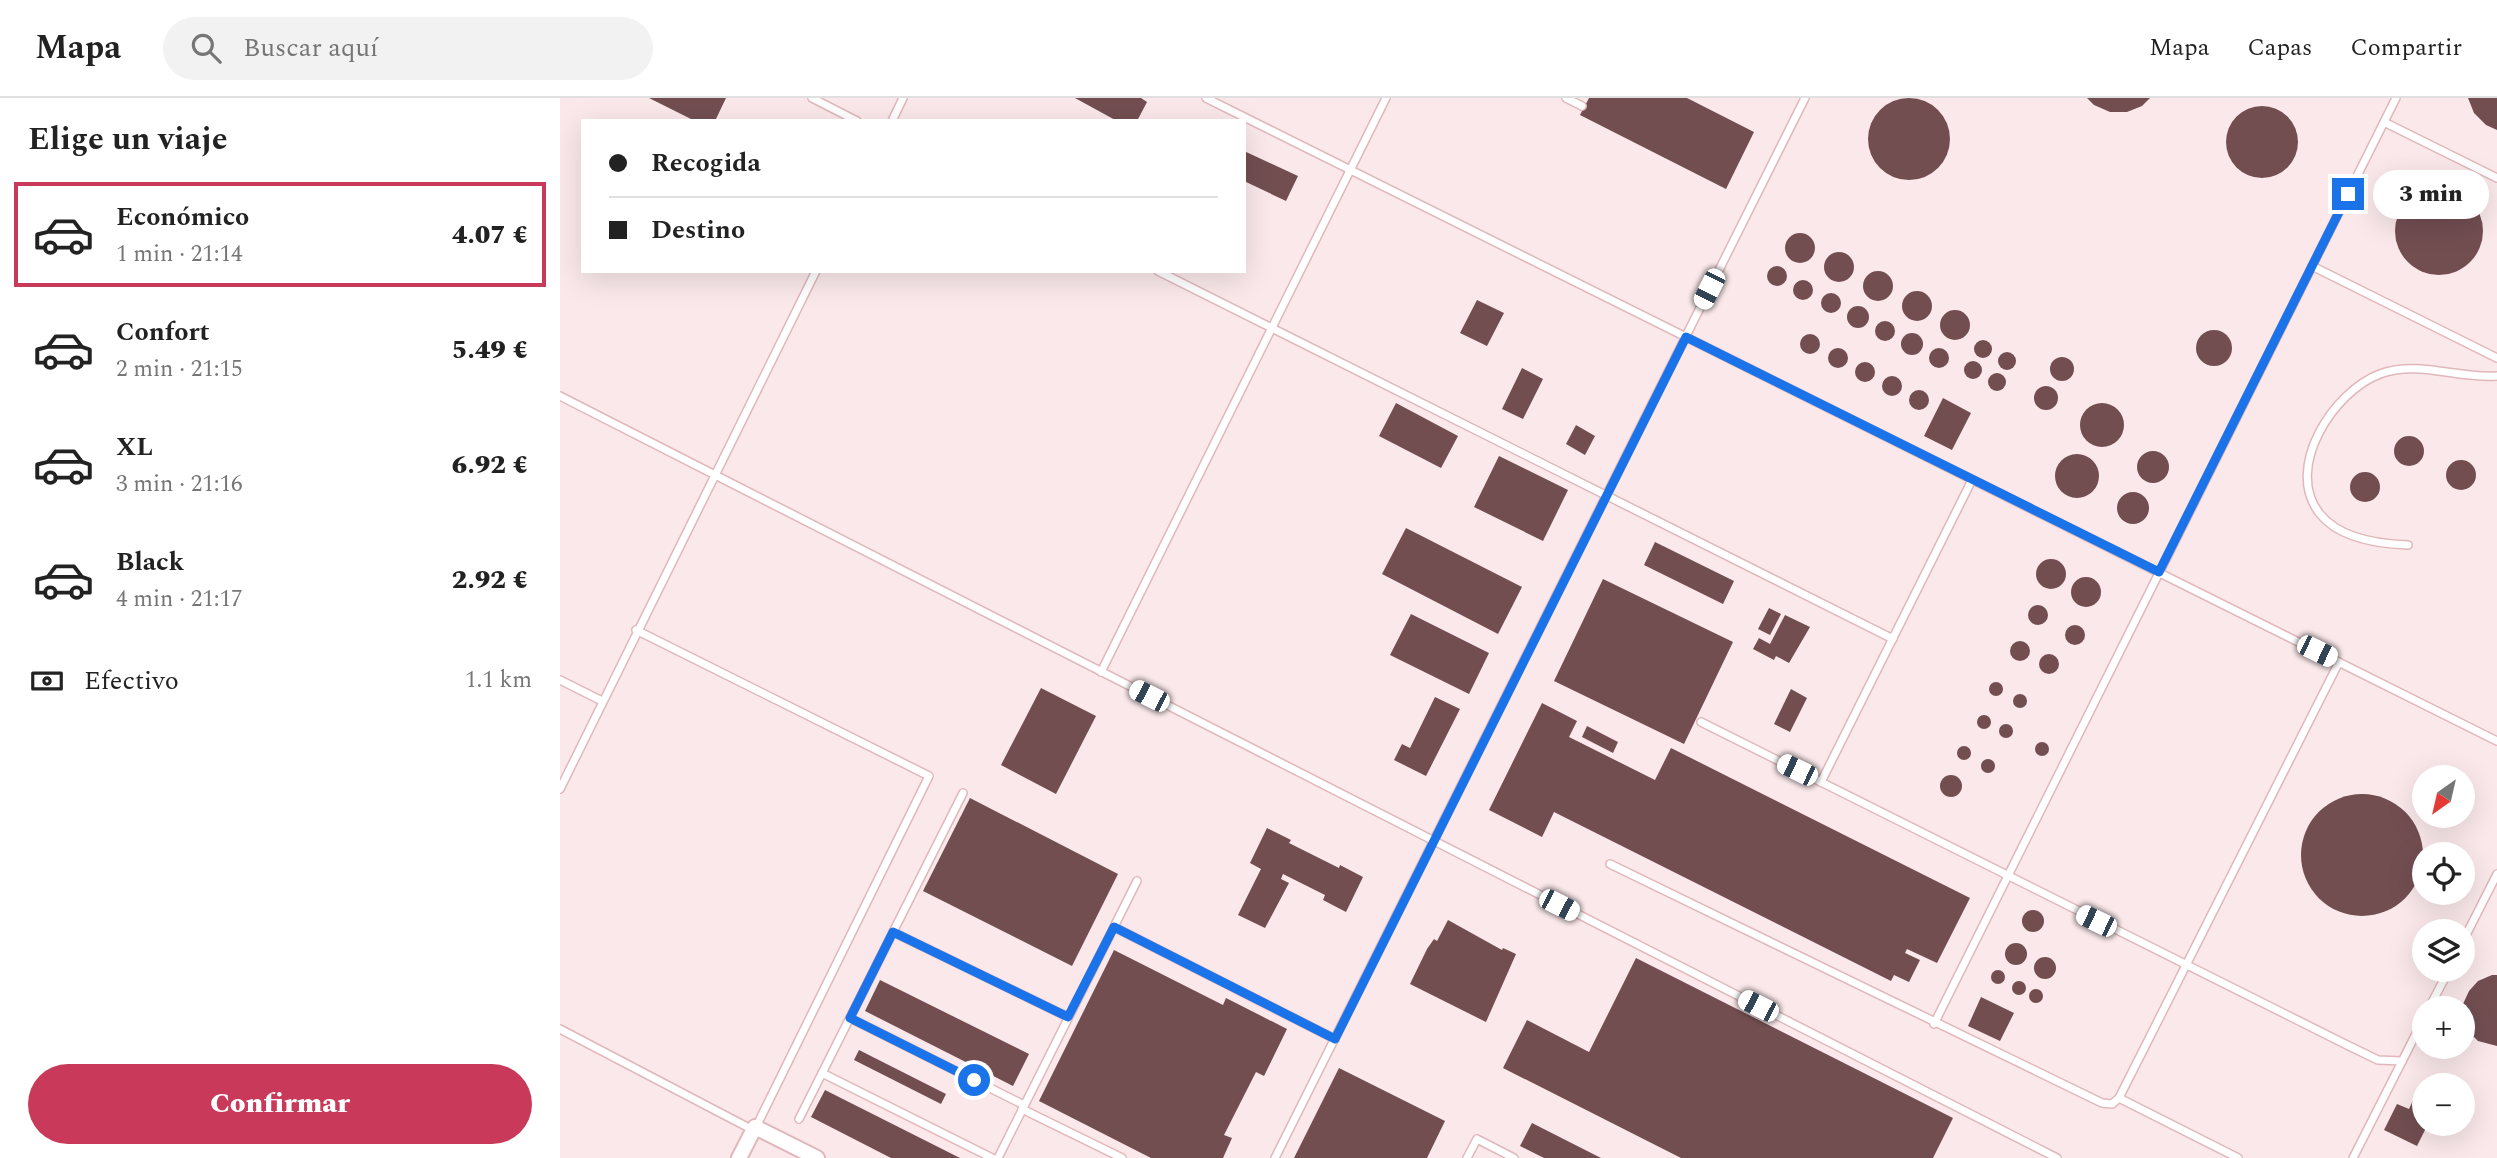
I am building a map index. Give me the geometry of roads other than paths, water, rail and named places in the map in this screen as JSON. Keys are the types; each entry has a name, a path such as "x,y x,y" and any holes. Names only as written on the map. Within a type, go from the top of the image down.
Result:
{"street":[{"path":"739,1158 754,1129 817,1158"}],"lane":[{"path":"812,98 854,119"},
{"path":"893,119 904,98"},
{"path":"1206,98 2497,741"},
{"path":"1101,671 1386,98"},
{"path":"1566,98 1582,106"},
{"path":"1275,1158 1805,98"},
{"path":"1934,1024 2396,98"},
{"path":"2384,122 2497,178"},
{"path":"2312,266 2497,358"},
{"path":"560,789 636,630 815,273"},
{"path":"1162,273 1893,639"},
{"path":"2409,545 2356,537 2322,516 2311,496 2308,475 2320,432 2351,392 2381,374 2413,369 2497,376"},
{"path":"560,396 2057,1158"},
{"path":"1821,782 1972,480"},
{"path":"560,1029 754,1129 929,776 636,630"},
{"path":"1610,864 1934,1024 2102,1103 2112,1104 2119,1098 2339,662"},
{"path":"560,680 602,701"},
{"path":"1701,722 2378,1060 2402,1061"},
{"path":"799,1119 963,793"},
{"path":"2474,919 2497,874"},
{"path":"822,1073 995,1158 1137,881"},
{"path":"1114,927 1335,1039"},
{"path":"893,932 1068,1017"},
{"path":"850,1018 1122,1158"},
{"path":"2353,1158 2412,1041"},
{"path":"2119,1098 2238,1158"},
{"path":"1467,1158 1477,1139 1514,1158"}]}
